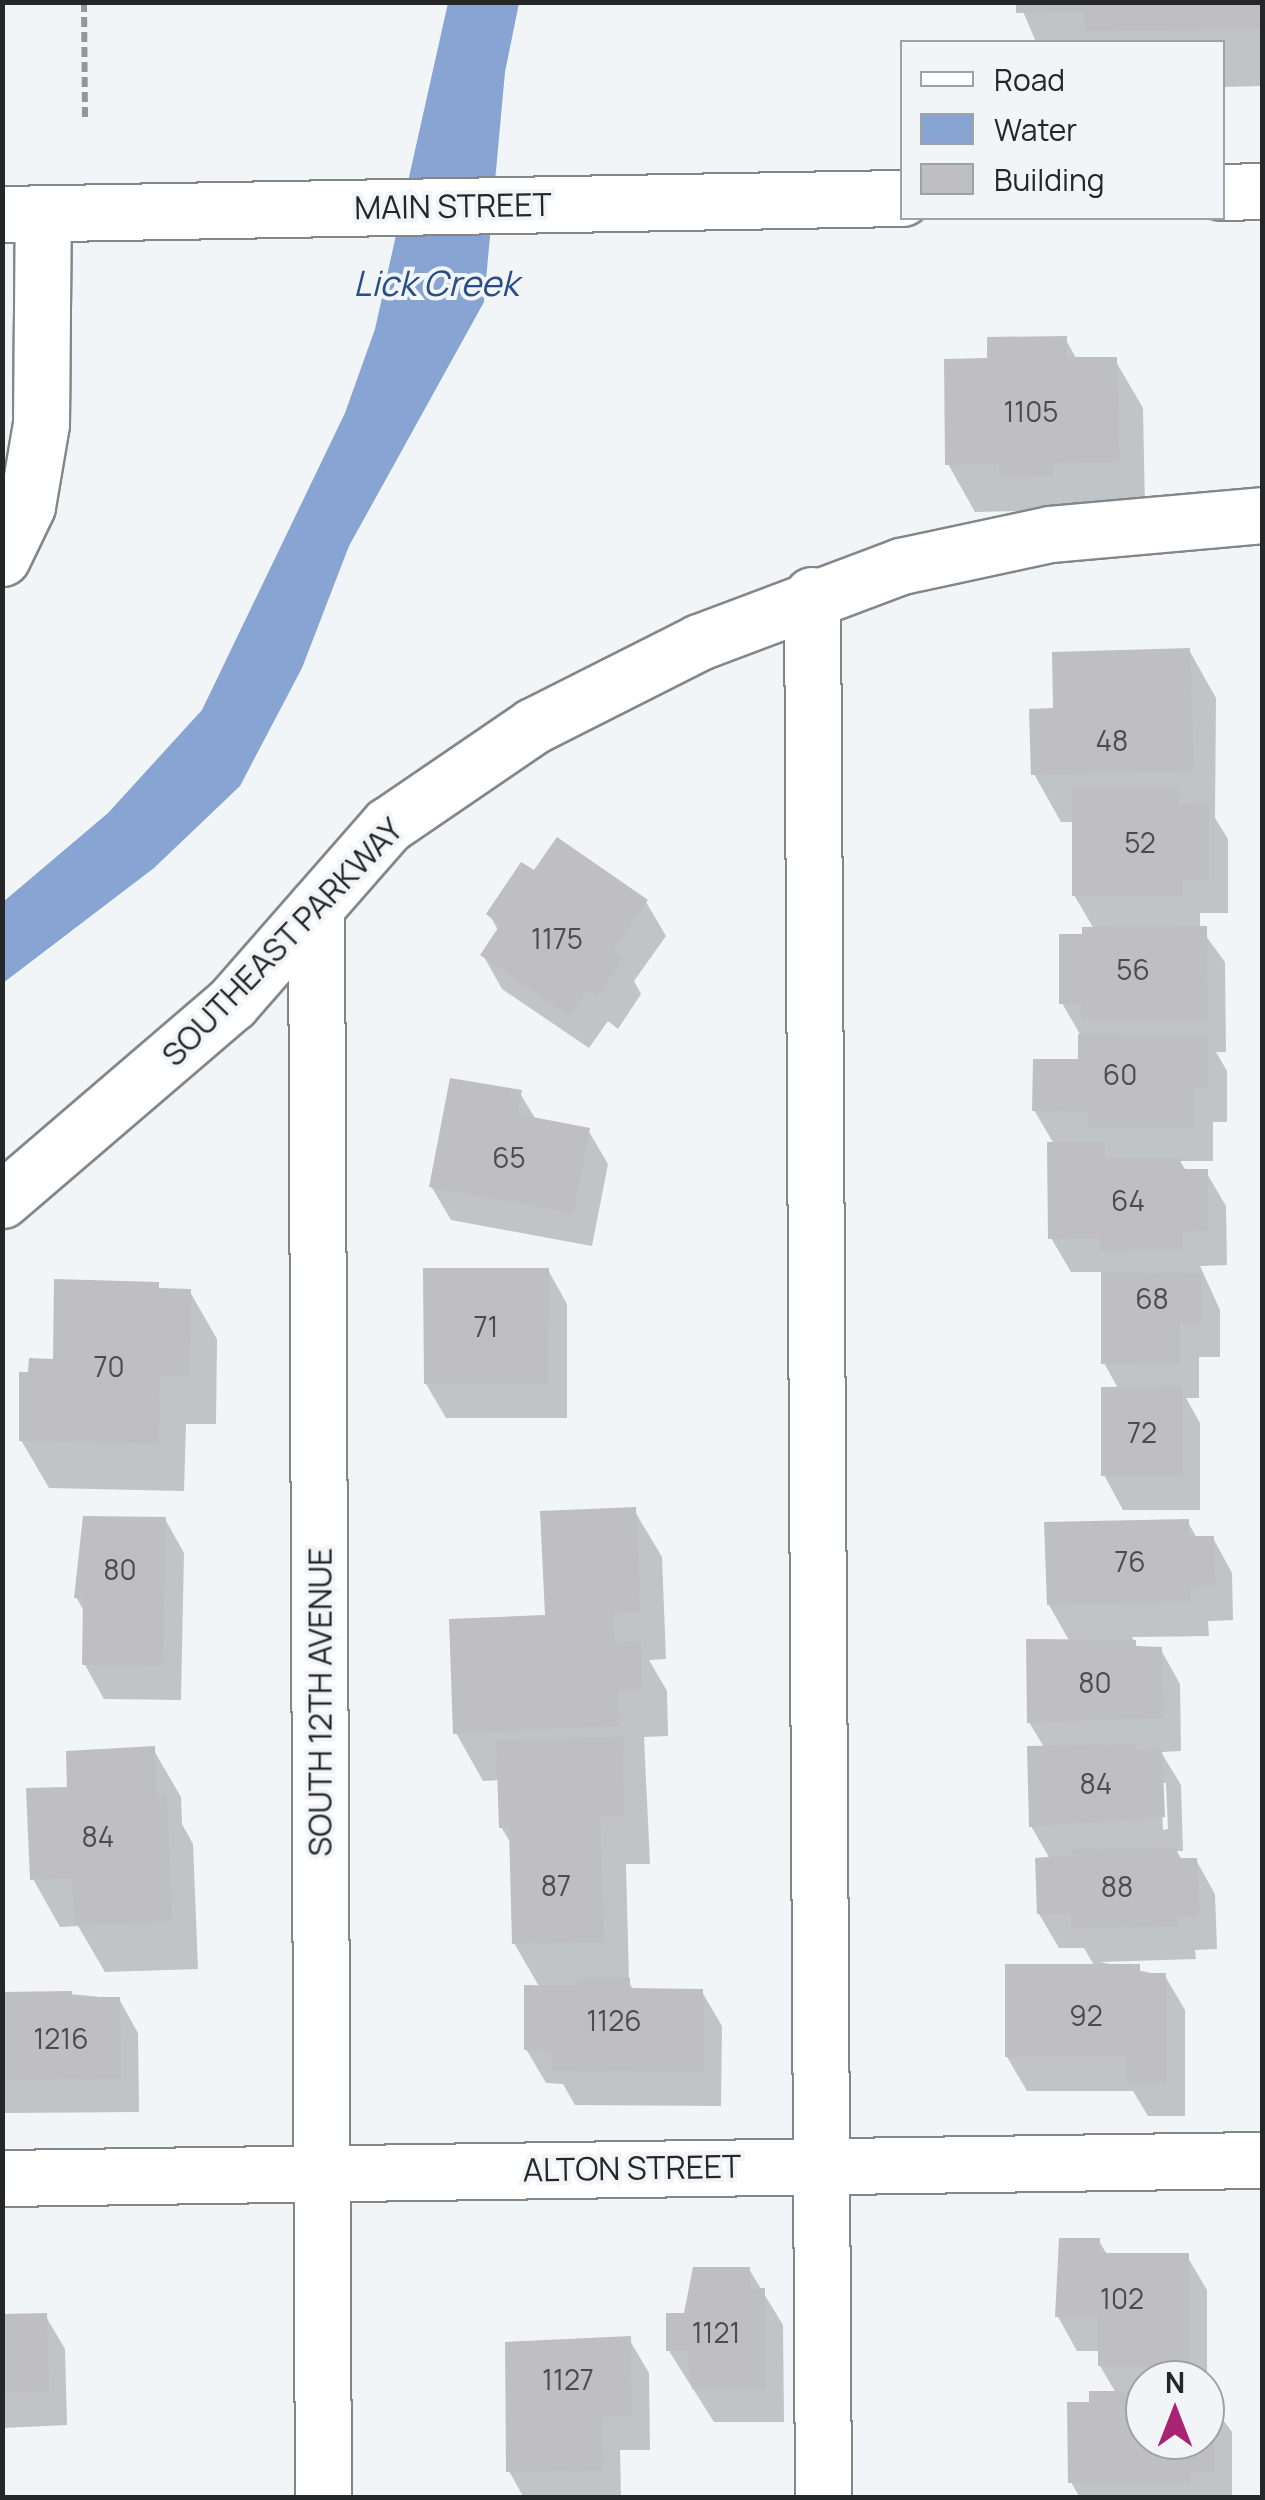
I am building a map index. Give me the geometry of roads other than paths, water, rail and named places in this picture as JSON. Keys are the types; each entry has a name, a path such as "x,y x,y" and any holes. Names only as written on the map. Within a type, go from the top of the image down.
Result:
{"street":[{"path":"1225,192 1262,192"},
{"name":"MAIN STREET","path":"23,213 900,198"},
{"path":"2,558 27,506 41,424 23,213"},
{"name":"SOUTHEAST PARKWAY","path":"2,1200 194,1040 388,825 533,726 699,642 812,594 901,566 1050,534 1262,515"},
{"path":"812,594 823,2498"},
{"name":"SOUTH 12TH AVENUE","path":"316,906 323,2498"},
{"name":"ALTON STREET","path":"2,2178 1262,2160"}],"water":[{"name":"Lick Creek","path":"448,3 519,3 505,72 484,302 349,546 302,668 240,786 154,868 3,983 3,902 108,813 202,710 345,413 375,329"}]}
